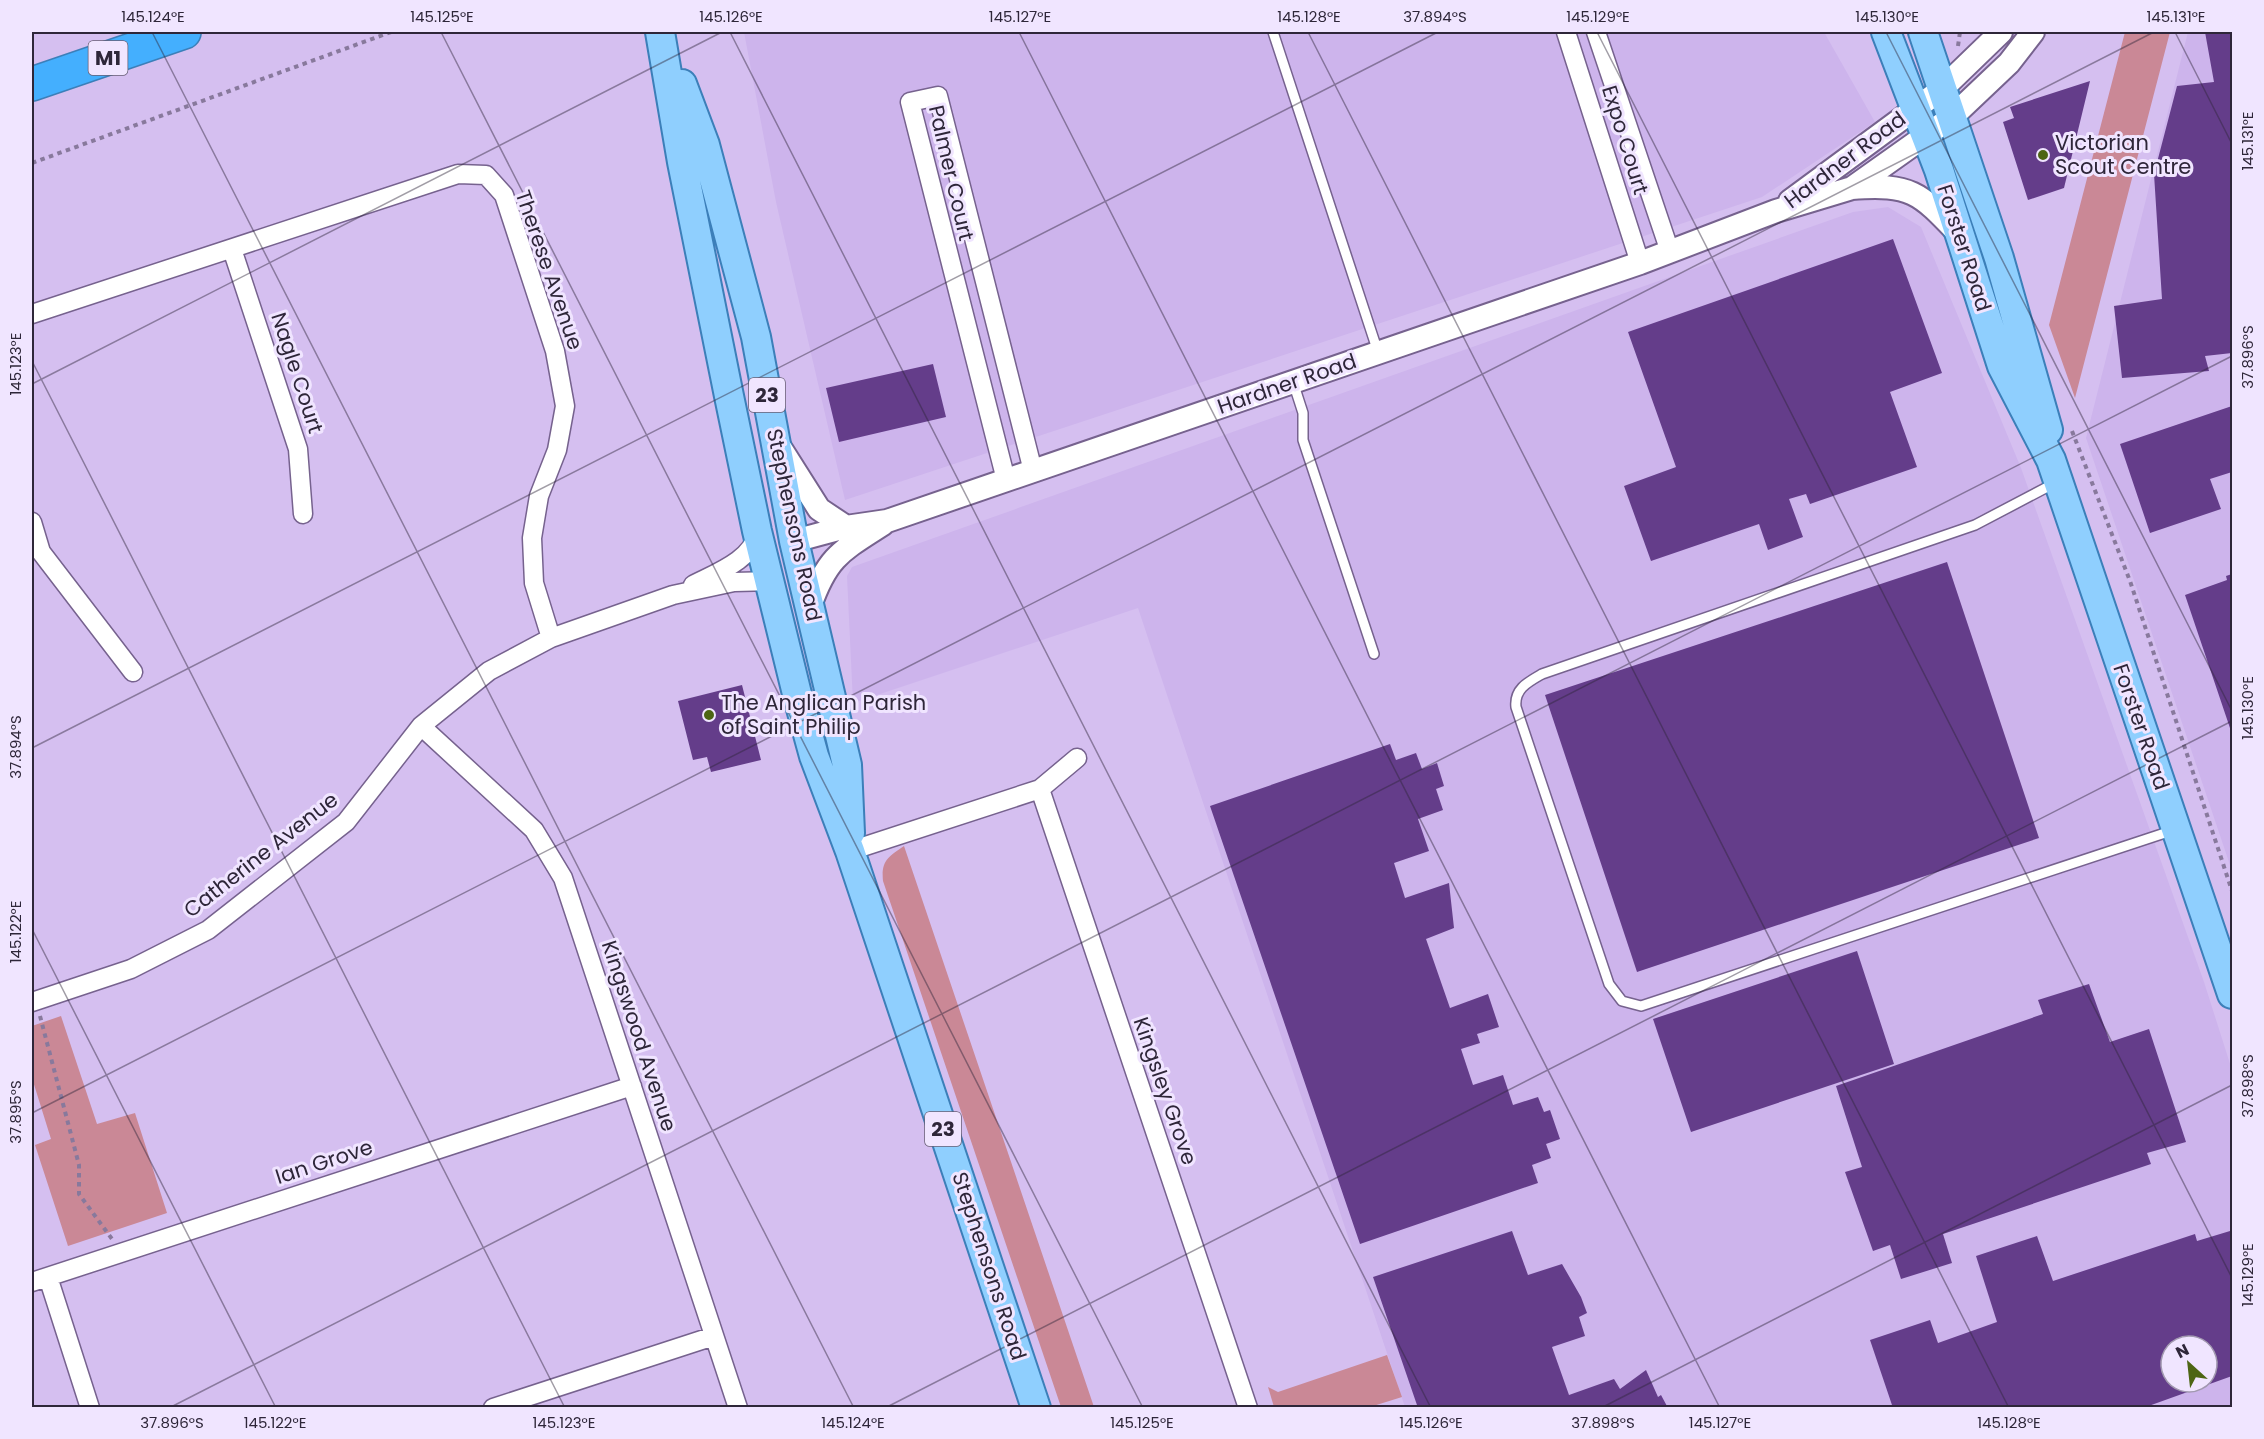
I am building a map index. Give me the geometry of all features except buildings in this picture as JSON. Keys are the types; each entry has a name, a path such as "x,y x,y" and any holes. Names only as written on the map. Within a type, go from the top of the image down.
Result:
{"highway":[{"name":"M1","path":"32,84 184,32"}],"main road":[{"name":"Stephensons Road","path":"662,32 705,145 756,337 794,541 847,765 850,851"},
{"name":"Stephensons Road","path":"662,32 682,162 757,531 814,756 850,851 1036,1407"},
{"name":"Forster Road","path":"1886,32 1926,137 2002,366 2055,471 2232,994"},
{"name":"Forster Road","path":"1923,32 1999,258 2048,427 2055,471"},
{"path":"770,581 794,541"}],"street":[{"name":"Expo Court","path":"1566,32 1640,262"},
{"name":"Expo Court","path":"1596,32 1670,252"},
{"name":"Hardner Road","path":"1776,211 1942,89 2001,32"},
{"name":"Hardner Road","path":"794,541 846,526 887,521 1670,252 1776,211 1852,188 1952,117 2009,63 2033,32"},
{"path":"1581,75 1608,67"},
{"name":"Palmer Court","path":"1006,480 946,253 910,102 938,96 1033,471"},
{"name":"Therese Avenue","path":"32,314 458,174 486,175 504,195 555,351 565,406 557,450 539,496 532,538 534,583 551,638"},
{"path":"1852,188 1886,186 1905,189 1926,199 1959,234"},
{"path":"946,253 975,247"},
{"name":"Nagle Court","path":"232,249 298,449 303,514"},
{"path":"777,442 819,509 846,526"},
{"path":"810,606 828,564 840,552 887,521"},
{"path":"32,522 41,552 133,672"},
{"name":"Catherine Avenue","path":"673,595 743,556 754,544 757,531"},
{"name":"Catherine Avenue","path":"34,1002 131,969 208,930 346,822 421,726 489,671 551,638 673,595 734,582 770,581"},
{"name":"Kingswood Avenue","path":"421,726 534,830 563,878 738,1407"},
{"path":"850,851 1040,789 1077,758"},
{"name":"Kingsley Grove","path":"1040,789 1248,1407"},
{"name":"Ian Grove","path":"40,1280 632,1086"},
{"path":"40,1280 90,1407"},
{"path":"493,1407 714,1336"}],"lane":[{"path":"1274,32 1378,352"},
{"path":"1293,382 1303,413 1303,440 1374,654"},
{"path":"2055,471 1975,525 1553,671 1524,685 1518,693 1516,707 1605,973 1614,993 1622,1001 1641,1006 2176,830"}],"path":[{"path":"32,164 391,32"},
{"path":"2070,425 2130,581 2232,891"},
{"path":"34,1002 79,1165 79,1194 121,1252"}],"shaded area":[{"path":"744,32 1824,32 1875,122 1762,197 845,500 776,202"},
{"path":"2125,32 2170,32 2075,398 2049,325"},
{"path":"2188,32 2232,32 2232,871 2086,438"},
{"path":"1888,207 1921,227 2021,468 2204,982 2232,1070 2232,1407 1405,1407 1138,608 853,703 847,576 852,567 1853,212"},
{"path":"904,846 1094,1407 1061,1407 883,881 883,869 887,860"},
{"path":"61,1016 97,1124 135,1113 167,1213 68,1246 35,1145 51,1139 32,1078 32,1026"},
{"path":"1387,1355 1402,1397 1370,1407 1274,1407 1268,1387 1278,1392"}],"place":[{"name":"Victorian Scout Centre","path":"2043,155"},
{"name":"The Anglican Parish of Saint Philip","path":"709,715"}]}
